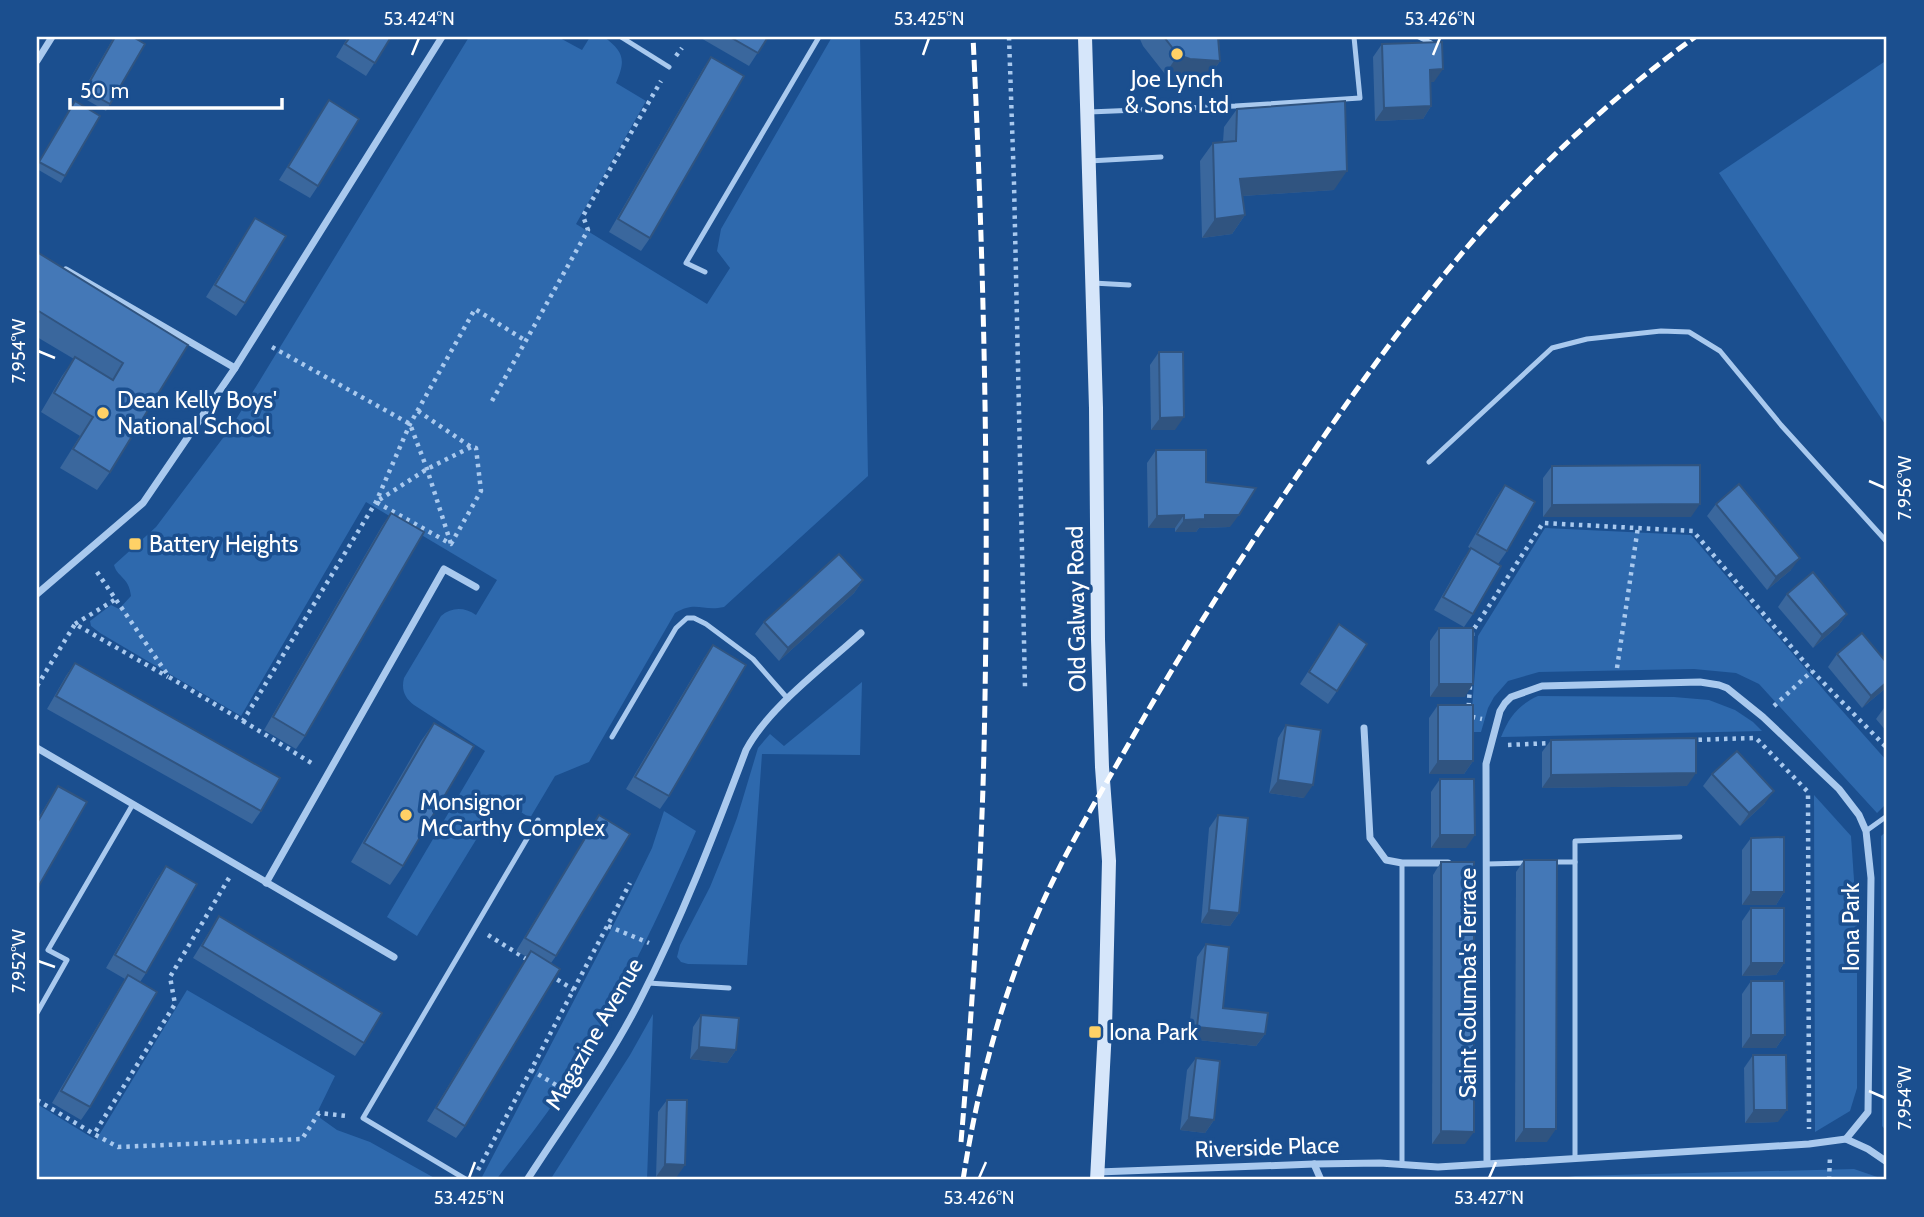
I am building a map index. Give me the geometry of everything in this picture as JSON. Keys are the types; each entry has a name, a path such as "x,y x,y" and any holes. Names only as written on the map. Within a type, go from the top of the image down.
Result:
{"main road":[{"name":"Old Galway Road","path":"1085,37 1093,283 1098,639 1102,767 1109,861 1105,1029 1097,1176"}],"street":[{"path":"37,61 52,37"},
{"path":"37,594 143,503 236,368 442,37"},
{"path":"60,267 236,368"},
{"path":"266,883 444,569 476,587"},
{"name":"Magazine Avenue","path":"527,1180 621,1035 648,983 702,864 749,744 759,728 788,699 861,632"},
{"name":"Iona Park","path":"1487,803 1486,764 1496,723 1505,702 1511,697 1542,686 1700,682 1719,685 1763,717 1839,789 1859,815 1866,831 1871,878 1868,1112 1846,1139"},
{"path":"1364,728 1370,838 1386,860 1402,863 1455,863"},
{"path":"37,748 394,957"},
{"name":"Saint Columba's Terrace","path":"1487,803 1487,1164"},
{"path":"1478,863 1487,864"},
{"path":"1487,1164 1810,1144 1846,1139 1887,1162"},
{"path":"1314,1164 1321,1180"},
{"name":"Riverside Place","path":"1097,1176 1314,1164 1438,1167 1487,1164"}],"lane":[{"path":"621,37 669,67"},
{"path":"705,272 686,262 819,37"},
{"path":"1088,112 1360,98 1354,37"},
{"path":"1419,37 1431,43"},
{"path":"1089,161 1161,157"},
{"path":"1093,283 1129,285"},
{"path":"1429,462 1552,348 1587,339 1661,331 1689,332 1720,351 1781,425 1887,542"},
{"path":"612,737 676,628 687,618 694,618 706,624 753,659 788,699"},
{"path":"37,1013 67,960 48,950 133,804"},
{"path":"1866,831 1887,816"},
{"path":"467,1180 363,1118 538,820"},
{"path":"1575,1158 1575,841 1679,837"},
{"path":"1487,864 1574,862"},
{"path":"1402,863 1402,1165"},
{"path":"648,983 729,988"}],"path":[{"path":"1009,37 1025,687"},
{"path":"492,401 588,230 583,216 682,48"},
{"path":"243,721 376,502 410,424 474,309 526,341"},
{"path":"272,347 410,424 451,544"},
{"path":"418,411 476,448 481,491 451,544"},
{"path":"376,502 427,469 471,447"},
{"path":"376,502 451,544"},
{"path":"1472,646 1472,632 1543,523 1693,531 1812,671 1887,748"},
{"path":"1614,683 1638,527"},
{"path":"97,572 169,677"},
{"path":"37,686 75,624 116,599"},
{"path":"75,624 329,773"},
{"path":"1763,717 1812,671"},
{"path":"1468,725 1470,674"},
{"path":"1468,716 1496,723"},
{"path":"1689,740 1756,738 1808,792 1810,1144"},
{"path":"1490,745 1556,743"},
{"path":"94,1134 175,1004 170,977 237,865"},
{"path":"477,1172 630,883"},
{"path":"608,926 649,943"},
{"path":"475,927 530,962"},
{"path":"541,969 573,990"},
{"path":"531,1070 560,1088"},
{"path":"37,1100 118,1147 302,1139 319,1114 363,1118"}],"shaded area":[{"path":"469,37 558,37 582,50 590,37 604,37 616,47 622,62 616,83 646,101 576,224 707,304 730,268 717,251 721,229 832,37 860,37 868,476 724,607 689,607 675,613 589,762 555,776 530,818 501,799 417,936 387,917 485,751 411,702 403,690 403,682 441,616 458,609 476,615 497,580 366,502 241,716 100,633 91,626 90,621 111,605 119,609 131,596 126,581 114,565 156,527 232,426"},
{"path":"1887,60 1887,427 1719,173"},
{"path":"1545,528 1691,535 1887,761 1887,803 1877,813 1759,684 1736,673 1694,669 1539,672 1508,681 1488,708 1481,732 1470,732 1478,636"},
{"path":"862,682 860,755 762,754 747,965 681,962 677,957 680,945 710,887 725,850 758,748 770,734 784,746"},
{"path":"1538,696 1674,697 1709,700 1735,710 1762,731 1501,737 1515,712"},
{"path":"1814,795 1851,836 1857,924 1857,1088 1850,1111 1815,1132"},
{"path":"664,811 696,831 650,932 599,1031 560,1094 496,1180 488,1180 482,1177 630,893 652,848"},
{"path":"1887,831 1887,1132 1882,1126 1881,836"},
{"path":"187,990 335,1076 316,1115 337,1130 370,1142 438,1180 37,1180 37,1104 96,1140"},
{"path":"653,1014 647,1180 554,1180 552,1177"},
{"path":"1854,1169 1886,1180 1547,1180 1575,1176"}],"building":[{"path":"115,37 133,37 145,44 110,104 85,90"},
{"path":"350,37 391,37 375,63 345,44"},
{"path":"730,37 768,37 758,53"},
{"path":"1164,37 1218,37 1220,61 1190,59 1178,55"},
{"path":"1442,42 1443,69 1430,70 1431,106 1384,108 1382,44"},
{"path":"711,57 744,76 650,238 618,219"},
{"path":"329,100 359,119 318,186 288,167"},
{"path":"75,101 100,116 65,176 39,162"},
{"path":"1345,101 1347,171 1240,179 1245,215 1215,219 1213,143 1236,141 1237,109"},
{"path":"255,218 286,236 245,303 215,285"},
{"path":"37,252 188,345 110,472 73,449 93,417 54,393 75,357 113,380 123,363 37,310"},
{"path":"1159,352 1183,352 1184,417 1160,418"},
{"path":"1156,450 1206,450 1206,482 1256,488 1239,515 1205,515 1205,519 1184,520 1184,515 1157,516"},
{"path":"1700,465 1700,504 1552,505 1552,466"},
{"path":"1739,484 1800,558 1776,577 1716,504"},
{"path":"1505,485 1535,502 1507,551 1477,534"},
{"path":"391,513 424,532 305,736 273,717"},
{"path":"1471,548 1501,566 1473,614 1443,597"},
{"path":"839,554 863,580 788,648 764,622"},
{"path":"1813,572 1847,614 1822,635 1787,594"},
{"path":"1339,624 1367,644 1337,691 1309,672"},
{"path":"1439,628 1473,628 1473,684 1439,684"},
{"path":"1862,633 1887,663 1887,682 1871,696 1837,654"},
{"path":"713,645 746,665 669,796 635,777"},
{"path":"75,663 280,778 261,811 56,696"},
{"path":"1438,705 1473,705 1473,761 1438,761"},
{"path":"434,723 474,746 403,866 364,843"},
{"path":"1286,725 1321,730 1313,785 1278,780"},
{"path":"1696,738 1696,773 1551,775 1551,740"},
{"path":"1737,751 1774,791 1749,813 1712,774"},
{"path":"1440,779 1474,779 1475,835 1440,835"},
{"path":"58,786 87,802 37,889 37,823"},
{"path":"599,815 630,834 556,956 525,938"},
{"path":"1218,815 1248,818 1239,913 1209,910"},
{"path":"1784,837 1784,892 1751,892 1751,838"},
{"path":"1524,860 1557,860 1556,1129 1524,1129"},
{"path":"1441,862 1474,862 1474,1132 1441,1131"},
{"path":"166,866 197,884 146,973 115,955"},
{"path":"1751,908 1784,908 1784,963 1751,963"},
{"path":"219,916 382,1013 364,1043 202,946"},
{"path":"1206,944 1229,947 1223,1008 1268,1013 1265,1034 1197,1027"},
{"path":"531,951 560,969 465,1126 436,1108"},
{"path":"128,975 157,992 90,1107 61,1091"},
{"path":"1751,981 1784,981 1785,1035 1751,1035"},
{"path":"701,1015 739,1018 736,1050 699,1047"},
{"path":"1753,1055 1786,1055 1787,1110 1754,1110"},
{"path":"1196,1058 1220,1061 1214,1120 1189,1117"},
{"path":"667,1100 687,1100 685,1165 665,1164"}],"railway":[{"path":"961,1142 977,920 985,693 985,412 973,37"},
{"path":"963,1180 975,1112 992,1044 1038,913 1085,820 1220,592 1314,450 1374,366 1469,245 1571,139 1619,96 1695,37"}],"place":[{"name":"Joe Lynch & Sons Ltd","path":"1177,54"},
{"name":"Dean Kelly Boys' National School","path":"103,413"},
{"name":"Battery Heights","path":"135,544"},
{"name":"Monsignor McCarthy Complex","path":"406,815"},
{"name":"Iona Park","path":"1095,1032"}]}
